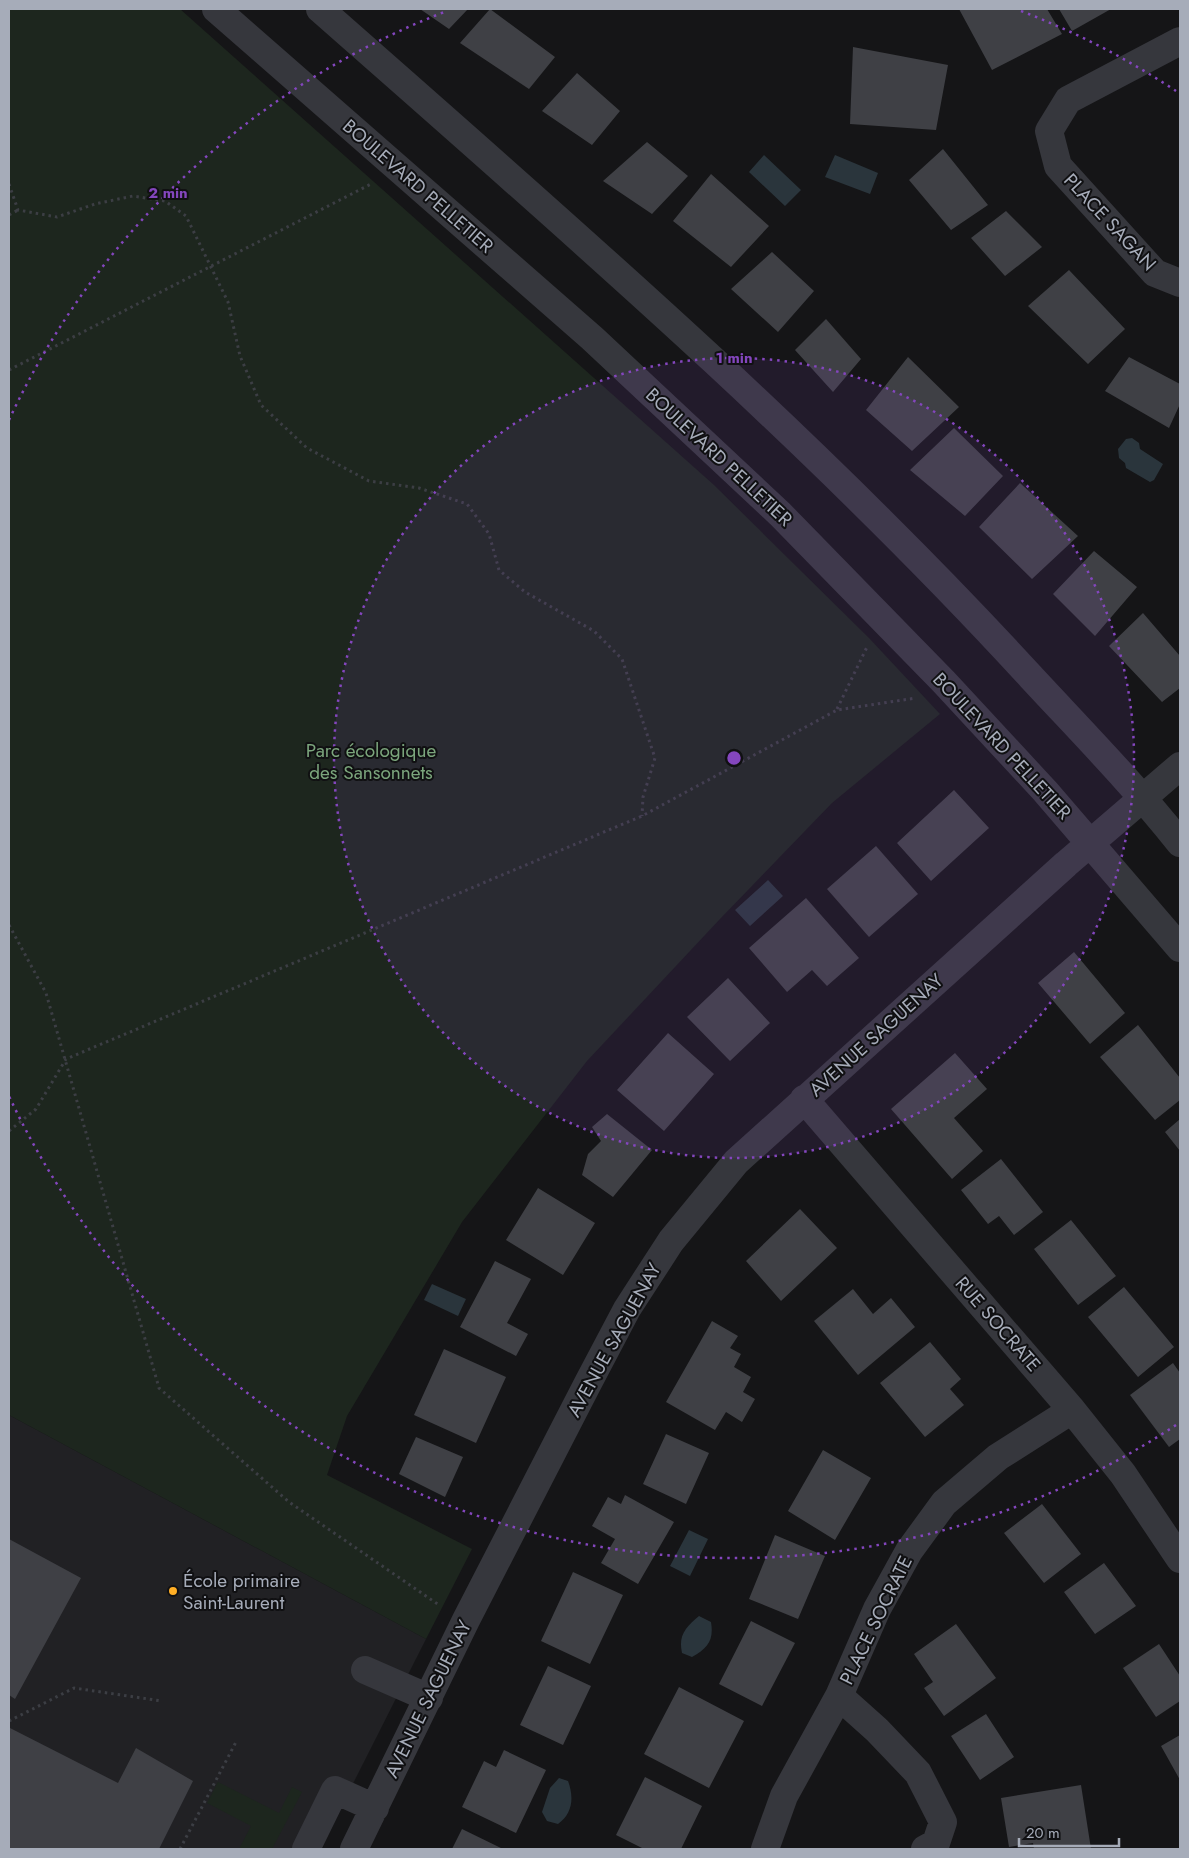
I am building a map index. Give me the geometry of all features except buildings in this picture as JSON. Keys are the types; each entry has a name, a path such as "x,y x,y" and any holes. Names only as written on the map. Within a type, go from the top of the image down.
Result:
{"street":[{"name":"BOULEVARD PELLETIER","path":"216,9 592,338 767,502 944,682 1091,843 1180,948"},
{"path":"320,9 606,261 762,405 876,515 978,620 1143,798 1180,843"},
{"name":"PLACE SAGAN","path":"1180,42 1068,100 1050,131 1058,166 1155,273 1180,283"},
{"name":"AVENUE SAGUENAY","path":"354,1849 466,1620 627,1309 671,1242 736,1162 1091,843 1180,766"},
{"name":"RUE SOCRATE","path":"804,1099 1072,1410 1123,1474 1180,1559"},
{"name":"PLACE SOCRATE","path":"766,1849 784,1796 839,1696 877,1609 909,1551 944,1503 998,1457 1072,1410"},
{"path":"365,1670 428,1698"},
{"name":"PLACE SOCRATE","path":"839,1696 877,1730 918,1773 943,1822 936,1843 925,1849"},
{"path":"306,1849 335,1790 375,1808"}],"path":[{"path":"9,370 379,180"},
{"path":"9,184 18,210"},
{"path":"9,215 18,210 57,217 96,204 133,196 165,201 186,216 228,302 240,356 261,405 307,448 369,481 419,488 467,504 490,534 500,570 525,592 594,631 622,659 655,758 642,797 642,816"},
{"path":"837,710 868,645"},
{"path":"9,1131 36,1109 66,1059 642,816 837,710 919,697"},
{"path":"9,925 46,993 160,1388 289,1502 445,1608"},
{"path":"9,1721 74,1688 162,1701"},
{"path":"180,1849 237,1740"}],"shaded area":[{"path":"764,155 801,190 785,206 749,172"},
{"path":"835,155 878,173 870,194 825,177"},
{"path":"1132,438 1139,443 1140,449 1163,464 1154,480 1150,482 1126,468 1125,463 1119,458 1118,449 1126,439"},
{"path":"768,880 783,896 750,926 735,910"},
{"path":"432,1284 466,1299 458,1316 424,1300"},
{"name":"École primaire Saint-Laurent","path":"9,1415 426,1639 320,1849 9,1849"},
{"path":"689,1530 708,1539 690,1576 670,1566"},
{"path":"699,1616 711,1622 712,1634 706,1647 692,1657 682,1653 681,1641 684,1632"},
{"path":"559,1778 568,1781 571,1804 567,1815 558,1824 547,1821 542,1812 550,1788"}],"green space":[{"name":"Parc écologique des Sansonnets","path":"9,9 180,9 714,485 869,638 940,714 832,803 587,1061 462,1222 347,1416 327,1475 472,1549 426,1639 9,1415"},
{"path":"218,1782 279,1813 292,1787 302,1792 272,1849 239,1849 251,1826 207,1803"}],"place":[{"name":"École primaire Saint-Laurent","path":"173,1591"}]}
